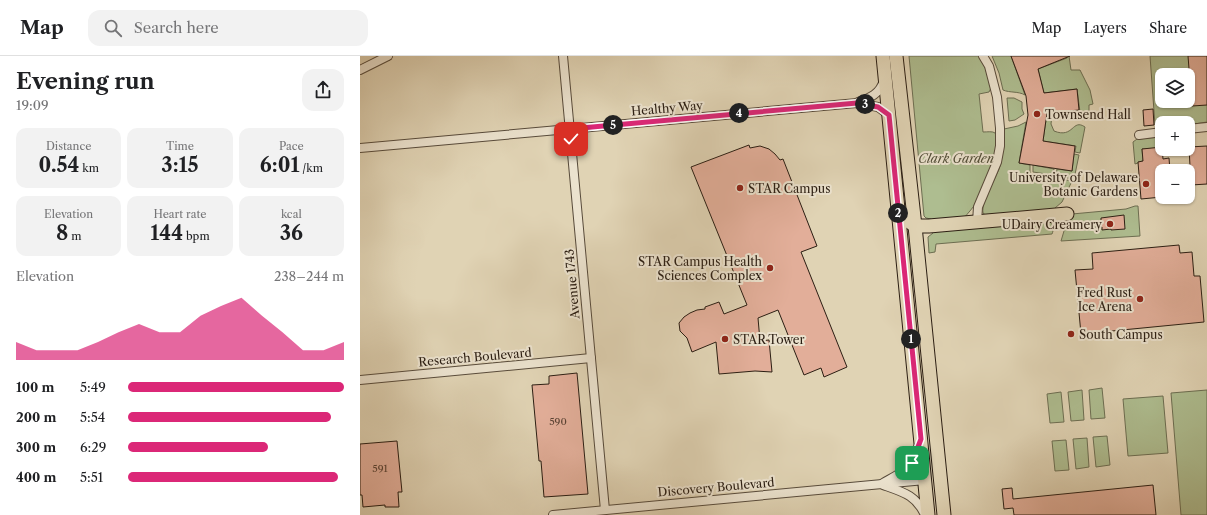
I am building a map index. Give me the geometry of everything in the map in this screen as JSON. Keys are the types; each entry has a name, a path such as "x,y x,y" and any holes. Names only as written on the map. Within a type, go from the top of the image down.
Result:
{"main road":[{"path":"883,56 928,515"},
{"path":"896,56 915,226 944,515"},
{"path":"898,215 915,226 929,226 1067,214"}],"street":[{"path":"360,70 388,56"},
{"name":"Avenue 1743","path":"563,56 605,510"},
{"path":"977,222 978,207 997,162 1000,146 997,97 989,66 983,56"},
{"name":"Healthy Way","path":"857,103 878,92 885,77"},
{"name":"Healthy Way","path":"360,148 857,103 878,107 889,115"},
{"path":"1195,128 1207,127"},
{"path":"1139,134 1155,133"},
{"name":"Research Boulevard","path":"360,380 592,358"},
{"name":"Discovery Boulevard","path":"881,484 908,468 915,456 921,439"},
{"name":"Discovery Boulevard","path":"553,515 925,480"},
{"name":"Discovery Boulevard","path":"881,484 912,496 922,507 925,515"}],"green space":[{"name":"Clark Garden","path":"909,56 979,56 985,67 991,88 989,92 979,94 983,132 995,133 997,138 997,146 992,166 984,187 973,208 964,218 931,222 931,219 924,216"},
{"path":"992,56 1011,56 1025,95 1003,90 999,73"},
{"path":"1067,56 1069,56 1071,70 1080,70 1090,90 1093,104 1089,105 1089,112 1080,112 1077,89 1044,93 1038,69 1067,58"},
{"path":"1150,56 1207,56 1207,122 1195,124 1195,116 1155,116 1155,125"},
{"path":"1007,98 1014,98 1022,102 1024,114 1015,120 1009,121"},
{"path":"1047,113 1052,115 1051,124 1054,131 1061,133 1069,131 1077,125 1085,127 1080,153 1075,152 1076,146 1043,141"},
{"path":"1026,122 1019,163 1030,165 1030,174 1072,181 1062,202 1055,208 1056,210 987,216 983,213 984,202 1001,163 1004,129 1018,126"},
{"path":"1155,138 1155,148 1142,149 1143,161 1135,164 1133,142 1137,139"},
{"path":"1074,154 1079,155 1074,179 1056,176 1057,169 1072,171"},
{"path":"1033,165 1054,169 1053,175 1033,172"},
{"path":"1138,206 1140,236 1061,241 1072,214 1126,209"},
{"path":"1050,222 1053,228 1052,234 936,244 935,252 929,253 928,237 933,233 932,230"},
{"path":"1102,388 1105,418 1091,419 1089,390"},
{"path":"1082,390 1084,420 1071,421 1068,392"},
{"path":"1207,390 1207,515 1181,515 1171,393"},
{"path":"1061,392 1064,422 1050,423 1047,394"},
{"path":"1163,396 1168,453 1128,456 1123,399"},
{"path":"1107,436 1110,465 1096,467 1093,437"},
{"path":"1087,438 1089,467 1076,469 1073,439"},
{"path":"1066,440 1069,470 1055,471 1052,441"}],"building":[{"name":"Townsend Hall","path":"1011,56 1070,56 1038,69 1044,93 1077,89 1079,110 1047,113 1043,141 1075,146 1072,171 1019,163 1028,115 1026,96"},
{"path":"1188,56 1207,56 1207,105 1195,106 1195,68 1189,68"},
{"path":"1153,109 1154,125 1144,126 1143,110"},
{"name":"STAR Campus Health Sciences Complex","path":"749,145 750,148 760,146 769,149 780,160 783,159 817,246 801,252 847,367 824,377 821,368 804,375 778,310 758,318 760,341 769,340 772,372 755,371 719,374 716,342 692,352 687,338 680,331 679,323 684,317 697,310 705,309 705,307 719,302 724,314 747,305 691,167"},
{"path":"1207,146 1207,184 1195,185 1195,164 1190,164 1189,156 1195,156 1195,147"},
{"name":"University of Delaware Botanic Gardens","path":"1155,148 1155,156 1163,156 1163,159 1169,158 1169,164 1155,164 1155,198 1141,199 1138,162 1143,161 1142,149"},
{"name":"UDairy Creamery","path":"1124,215 1125,229 1102,230 1102,227 1096,228 1095,221 1101,221 1101,218"},
{"name":"Fred Rust Ice Arena","path":"1179,245 1180,253 1192,252 1194,276 1200,276 1204,322 1081,334 1075,270 1093,269 1092,253"},
{"path":"577,373 588,494 544,497 532,385 549,384 549,376"},
{"path":"397,441 402,492 398,492 399,507 385,507 385,505 363,507 362,495 360,495 360,444"},
{"path":"1153,485 1156,515 1014,515 1013,508 1004,509 1002,489 1012,488 1013,499"}],"place":[{"name":"Townsend Hall","path":"1037,114"},
{"name":"University of Delaware Botanic Gardens","path":"1146,184"},
{"name":"STAR Campus","path":"740,188"},
{"name":"UDairy Creamery","path":"1110,224"},
{"name":"STAR Campus Health Sciences Complex","path":"770,268"},
{"name":"Fred Rust Ice Arena","path":"1140,299"},
{"name":"South Campus","path":"1071,334"},
{"name":"STAR Tower","path":"725,339"}],"route":[{"path":"571,139 570,129 857,103 878,107 889,115 921,439 912,463"}]}
